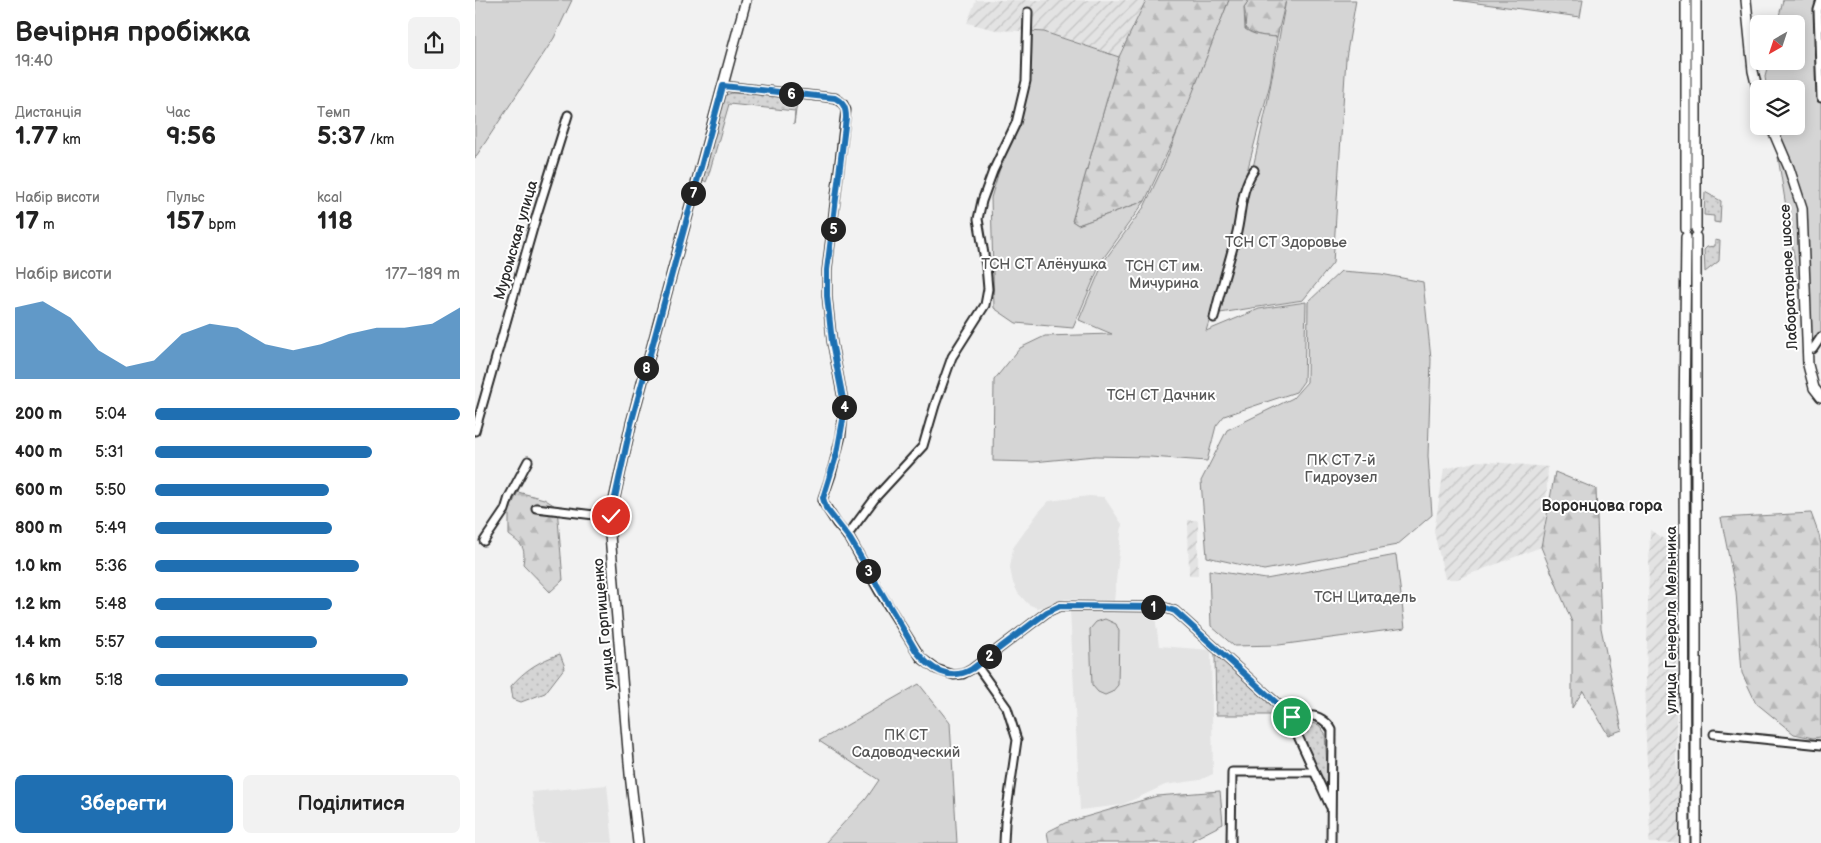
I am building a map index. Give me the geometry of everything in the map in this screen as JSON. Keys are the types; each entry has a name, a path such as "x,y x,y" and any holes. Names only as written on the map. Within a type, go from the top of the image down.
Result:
{"main road":[{"name":"улица Горпищенко","path":"638,843 630,774 610,532 611,516 631,424 746,0"},
{"name":"улица Генерала Мельника","path":"1685,843 1686,0"},
{"name":"улица Генерала Мельника","path":"1696,0 1696,843"},
{"path":"1746,0 1755,80"},
{"name":"Лабораторное шоссе","path":"1775,135 1789,168 1802,208 1814,346 1810,376 1814,388 1821,397"},
{"path":"1686,228 1691,223 1696,228"},
{"path":"1686,247 1691,243 1696,247"},
{"path":"1685,519 1695,519"}],"street":[{"path":"1821,0 1819,10 1819,82 1821,98"},
{"path":"847,536 876,497 923,446 952,357 985,305 988,289 987,266 978,219 981,201 1016,122 1026,81 1027,12"},
{"path":"723,86 835,98 843,104 846,110 827,270 827,296 832,342 844,404 837,453 823,498 826,508 847,536 921,658 937,669 954,676 963,674 977,666 1033,622 1060,606 1163,607 1175,611 1292,717 1300,721"},
{"name":"Муромская улица","path":"475,431 567,115"},
{"path":"1214,318 1236,235 1240,208 1248,178 1254,170"},
{"path":"1821,337 1814,346 1821,351"},
{"path":"484,541 505,510 509,496 528,461"},
{"path":"536,508 611,516"},
{"path":"977,666 1007,708 1017,740 1005,823 1004,843"},
{"path":"1330,806 1297,734 1300,721 1307,717 1316,716 1327,722 1331,730 1331,843"},
{"path":"1714,734 1821,745"},
{"path":"1231,843 1232,772 1313,772"}],"shaded area":[{"path":"976,0 1146,0 1119,57 1044,32 996,30 967,23"},
{"path":"1479,461 1548,467 1545,522 1541,547 1457,579 1445,579 1434,532 1444,469"},
{"path":"1089,496 1104,497 1122,524 1114,601 1065,599 1053,605 1037,608 1028,604 1018,593 1013,583 1010,568 1013,548 1049,501"},
{"path":"1188,520 1198,520 1198,575 1189,575"},
{"path":"1650,530 1677,548 1676,762 1679,779 1679,843 1649,843 1645,717"},
{"path":"1154,608 1159,646 1211,650 1213,774 1200,780 1165,785 1122,805 1080,810 1070,610"},
{"path":"607,785 613,843 538,843 532,792"}],"green space":[{"path":"475,0 572,0 554,38 475,158"},
{"path":"1146,0 1229,0 1183,119 1145,201 1078,225 1072,221 1119,57"},
{"path":"1229,0 1249,0 1244,7 1245,29 1264,36 1277,37 1270,84 1238,206 1226,267 1206,331 1259,309 1306,302 1304,381 1296,392 1224,416 1216,426 1207,461 1095,456 1033,462 993,461 994,380 1020,348 1045,336 1112,334 1079,320 1104,261 1144,207 1165,163"},
{"path":"1249,0 1286,0 1277,37 1256,34 1245,28 1246,17 1244,7"},
{"name":"ТСН СТ Здоровье","path":"1286,0 1356,0 1346,58 1333,263 1303,300 1220,313 1266,110"},
{"path":"1455,0 1583,0 1580,17"},
{"path":"1690,0 1693,0 1693,221 1691,222"},
{"path":"1783,0 1821,0 1821,341 1808,343 1774,135 1805,135 1805,80 1766,80 1765,77 1767,70 1805,70 1805,15 1779,15"},
{"name":"ТСН СТ Алёнушка","path":"1030,31 1044,32 1119,57 1072,221 1078,225 1145,201 1102,260 1073,328 1016,323 994,308 991,198 1026,81"},
{"path":"732,93 794,97 797,103 794,124 795,111 729,104 706,182 700,178 721,99 725,95"},
{"path":"1705,192 1721,201 1720,223 1714,222 1714,216 1704,215"},
{"path":"1715,240 1720,241 1719,261 1705,272 1704,250 1707,247 1715,246"},
{"path":"1690,250 1690,514 1686,514"},
{"name":"ПК СТ 7-й Гидроузел","path":"1341,271 1381,274 1423,282 1431,359 1428,456 1432,515 1397,545 1264,570 1207,557 1201,481 1227,430 1293,398 1307,382 1308,302"},
{"path":"1555,472 1596,489 1601,628 1622,730 1608,735 1583,691 1572,708 1572,622 1541,547"},
{"path":"518,492 544,499 557,507 563,580 550,592 523,564 524,554 522,547 509,535 509,511"},
{"path":"1811,513 1821,545 1821,737 1813,738 1794,734 1756,703 1742,673 1736,592 1721,518"},
{"name":"ТСН Цитадель","path":"1396,555 1405,628 1279,645 1234,646 1211,626 1209,570 1266,579"},
{"path":"1105,619 1116,624 1119,631 1118,685 1112,692 1105,695 1098,692 1092,685 1090,629 1096,622"},
{"path":"560,654 565,667 545,693 521,702 513,699 511,686 516,680 533,667"},
{"path":"1215,654 1284,715 1216,715"},
{"name":"ПК СТ Садоводческий","path":"919,684 950,723 957,843 825,843 866,799 879,780 819,741"},
{"path":"1313,723 1319,725 1325,733 1328,784 1326,786 1302,739 1302,729 1306,725"},
{"path":"1220,791 1223,824 1192,840 1193,843 1049,843 1047,832 1065,823 1157,796"}],"district":[{"name":"Воронцова гора","path":"1602,506"}],"route":[{"path":"611,516 631,424 723,86 743,90 835,98 843,104 846,110 846,118 827,270 827,296 832,342 844,404 841,436 823,502 837,524 850,539 879,591 921,658 945,673 958,676 972,669 1047,612 1060,606 1163,607 1175,611 1292,717"}],"park label":[{"name":"ТСН СТ им. Мичурина","path":"1164,274"},
{"name":"ТСН СТ Дачник","path":"1161,395"}]}
